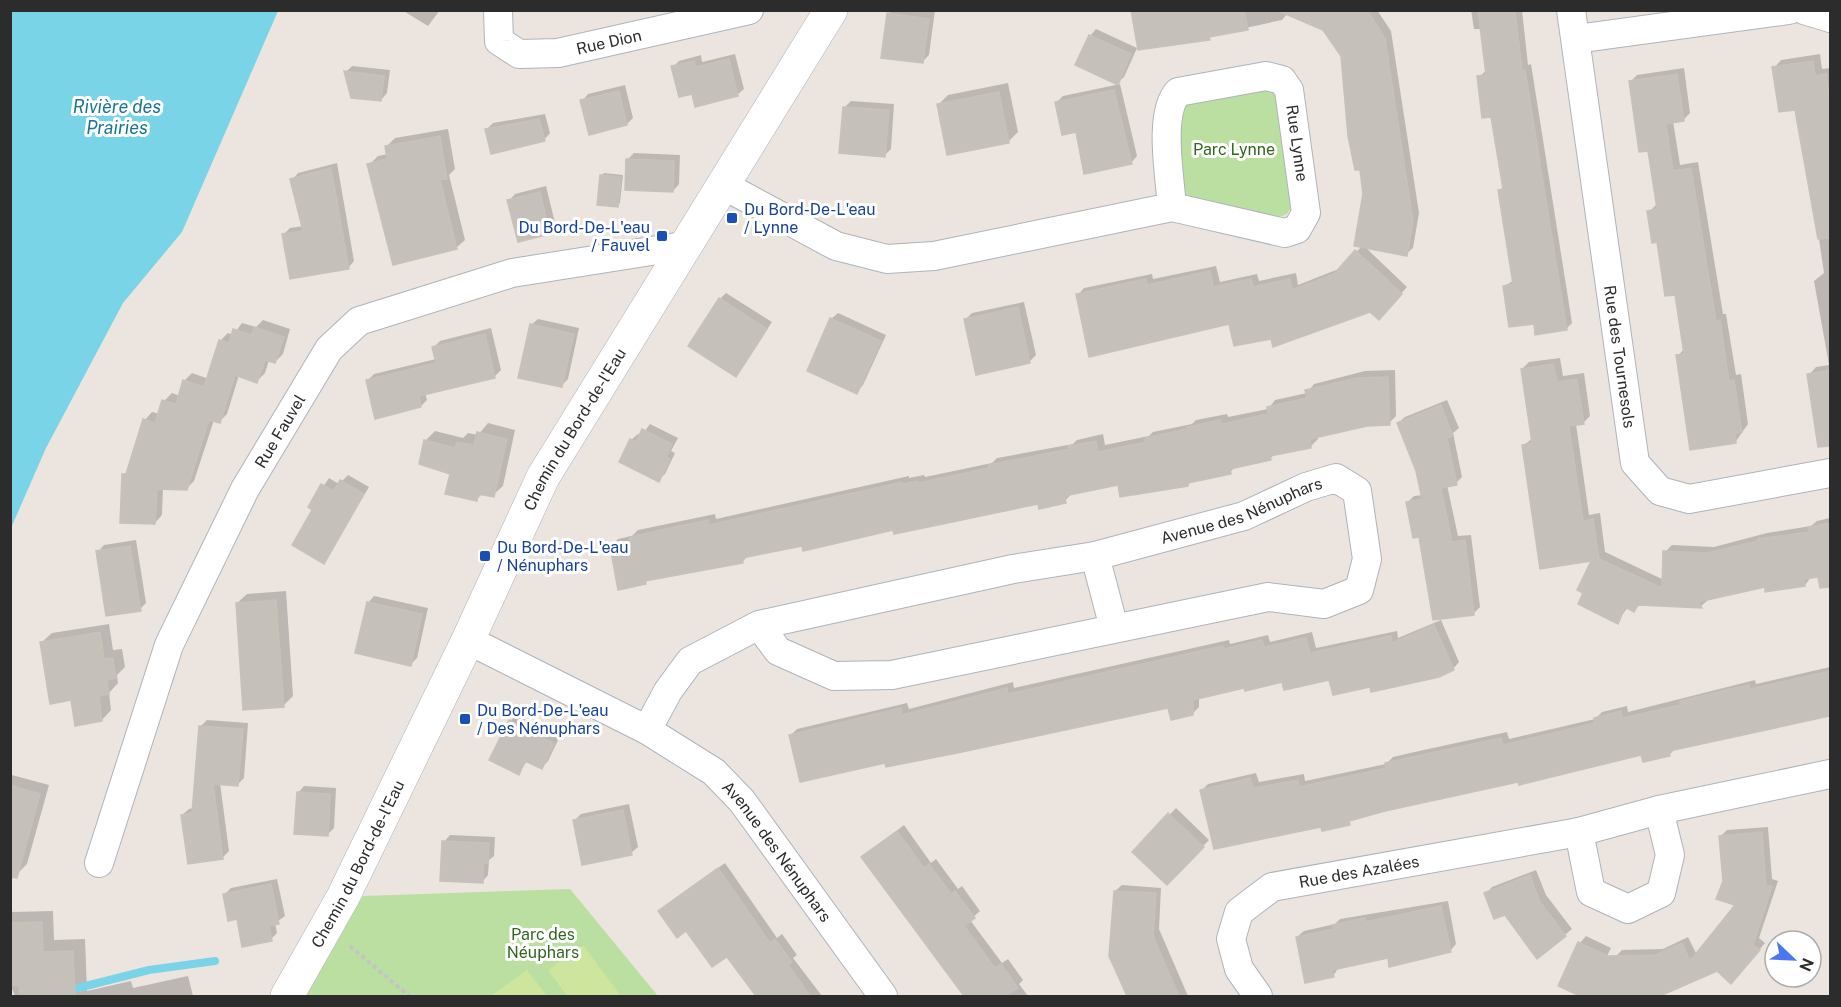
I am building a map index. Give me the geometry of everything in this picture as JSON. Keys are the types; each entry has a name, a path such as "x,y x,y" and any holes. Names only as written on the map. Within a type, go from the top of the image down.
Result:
{"street":[{"name":"Rue Dion","path":"498,10 499,41 519,54 558,53 749,10"},
{"name":"Chemin du Bord-de-l'Eau","path":"287,996 327,926 468,640 543,477 683,246 831,10"},
{"name":"Rue des Tournesols","path":"1571,10 1635,463 1660,492 1689,499 1830,473"},
{"path":"1576,39 1789,10"},
{"path":"1804,10 1830,18"},
{"name":"Rue Lynne","path":"723,185 836,246 887,259 934,256 1172,207 1285,233 1297,229 1306,213 1290,90 1282,80 1266,76 1178,92 1171,100 1167,117 1172,207"},
{"name":"Rue Fauvel","path":"99,863 169,645 245,489 329,349 359,321 512,273 683,246"},
{"name":"Avenue des Nénuphars","path":"647,730 668,691 690,661 759,625 1013,569 1095,556 1244,516 1306,487 1336,478 1357,491 1366,559 1359,590 1324,604 1268,597 892,675 834,676 778,651 759,625"},
{"path":"1095,556 1114,628"},
{"name":"Avenue des Nénuphars","path":"468,640 647,730 714,772 742,801 883,996"},
{"name":"Rue des Azalées","path":"1258,996 1239,969 1231,939 1239,912 1272,887 1579,832 1659,810 1830,774"},
{"path":"1579,832 1591,892 1629,909 1661,893 1670,855 1659,810"}],"path":[{"path":"327,926 409,996"}],"green space":[{"name":"Parc Lynne","path":"1262,87 1274,91 1281,100 1295,201 1287,214 1277,218 1184,196 1179,132 1184,109 1189,101"},
{"name":"Parc des Néuphars","path":"570,889 658,996 306,996 363,896"},
{"path":"583,945 621,996 567,996 548,970"},
{"path":"527,970 547,996 492,995"}],"water":[{"name":"Rivière des Prairies","path":"11,10 278,11 182,232 123,303 46,448 11,528"}],"building":[{"path":"1131,10 1244,10 1248,30 1209,37 1210,40 1138,50"},
{"path":"1276,10 1367,10 1385,38 1413,221 1407,256 1354,246 1363,194 1360,170 1355,170 1348,136 1341,56 1323,30"},
{"path":"1478,10 1515,10 1522,70 1525,70 1567,330 1535,335 1534,324 1509,327 1503,286 1513,284 1498,190 1503,189 1491,117 1482,118 1477,76 1486,75"},
{"path":"887,13 929,19 923,63 881,58"},
{"path":"1089,35 1131,54 1118,85 1075,65"},
{"path":"729,59 738,96 695,107 692,94 679,97 671,66 694,61 696,67"},
{"path":"1813,61 1815,76 1826,74 1830,102 1830,238 1818,239 1795,110 1779,112 1772,67"},
{"path":"344,71 384,76 381,101 351,98"},
{"path":"1677,74 1684,121 1666,124 1673,171 1691,168 1716,321 1720,320 1729,381 1734,380 1742,432 1735,433 1736,443 1690,450 1676,355 1684,354 1675,295 1665,296 1657,242 1652,243 1647,211 1657,209 1648,151 1639,152 1629,81"},
{"path":"1114,90 1132,164 1084,174 1076,132 1062,135 1055,102"},
{"path":"619,91 627,125 589,135 580,100"},
{"path":"999,92 1009,143 947,155 937,104"},
{"path":"843,107 889,110 885,157 839,153"},
{"path":"539,119 545,141 491,154 485,129"},
{"path":"440,136 447,179 440,180 457,249 393,265 367,164 387,159 385,146"},
{"path":"626,159 674,161 673,192 625,190"},
{"path":"331,168 349,269 290,279 282,234 303,231 290,179"},
{"path":"600,175 621,177 618,207 597,205"},
{"path":"540,192 550,234 518,242 507,200"},
{"path":"1355,250 1402,294 1379,320 1370,312 1273,347 1271,339 1234,346 1229,324 1089,357 1076,294 1146,279 1147,285 1210,271 1213,287 1251,279 1253,287 1290,279 1292,290 1334,274"},
{"path":"719,298 767,329 736,377 688,346"},
{"path":"1018,307 1030,363 976,375 964,319"},
{"path":"830,318 881,341 857,394 807,371"},
{"path":"530,324 574,334 562,387 518,378"},
{"path":"254,327 284,337 275,363 265,360 257,383 235,375 220,423 209,420 187,490 157,489 155,524 120,523 122,474 126,474 143,419 155,423 162,400 176,404 183,380 204,387 219,340 229,343 233,329 252,335"},
{"path":"485,334 495,378 419,396 421,407 375,419 366,380 436,363 432,347"},
{"path":"1553,364 1557,382 1577,379 1584,424 1569,426 1583,521 1593,519 1599,559 1662,588 1663,551 1706,553 1758,541 1758,539 1809,532 1808,527 1830,523 1830,587 1820,588 1818,577 1804,579 1805,586 1765,592 1765,587 1698,602 1702,608 1638,605 1634,612 1625,607 1618,624 1578,604 1583,593 1577,590 1591,561 1540,569 1522,445 1532,443 1521,369"},
{"path":"1830,370 1830,446 1818,447 1807,374"},
{"path":"1388,377 1390,425 1367,426 1310,439 1311,448 1270,456 1271,460 1230,469 1231,474 1188,483 1188,486 1120,497 1118,485 1064,496 1066,503 1039,509 1038,504 894,534 893,530 803,551 802,546 742,558 743,563 645,581 646,584 618,590 610,546 630,542 629,537 708,520 709,525 902,482 903,484 918,481 918,483 989,468 988,465 1069,449 1068,446 1096,441 1098,452 1146,442 1145,438 1187,429 1187,427 1220,420 1221,424 1268,414 1267,407 1307,398 1305,390 1357,378"},
{"path":"1441,405 1453,436 1447,438 1457,485 1441,488 1452,542 1465,540 1474,615 1433,620 1419,537 1413,538 1406,502 1422,499 1416,471 1397,423"},
{"path":"642,429 672,444 666,457 670,459 659,482 619,462 630,439 636,442"},
{"path":"477,432 507,439 494,497 478,494 477,501 445,494 450,474 419,464 424,440 455,448 457,442 474,445"},
{"path":"340,480 364,494 324,564 292,545 312,510 308,507 321,484 334,491"},
{"path":"130,546 141,611 106,616 96,551"},
{"path":"276,600 284,707 243,710 236,603"},
{"path":"367,602 422,614 411,666 355,653"},
{"path":"1434,625 1454,670 1439,677 1371,692 1370,687 1333,695 1329,680 1284,690 1282,682 1193,700 1193,715 1171,720 1168,708 957,753 886,767 885,763 800,782 789,735 901,708 902,715 1007,688 1008,694 1223,646 1224,649 1262,640 1264,647 1306,638 1310,653 1391,636 1392,643"},
{"path":"100,632 104,659 113,658 116,678 107,680 109,694 99,696 102,721 75,726 71,700 50,704 40,642"},
{"path":"1830,671 1830,716 1669,751 1670,756 1643,762 1641,755 1519,785 1518,782 1385,811 1349,821 1350,825 1322,831 1321,827 1214,849 1200,790 1250,778 1253,788 1298,780 1299,787 1386,768 1385,763 1501,738 1503,745 1595,723 1594,718 1621,711 1622,718 1680,705 1680,701 1721,691 1749,685 1750,689"},
{"path":"509,720 554,743 542,769 525,761 519,775 489,760"},
{"path":"199,726 243,729 238,786 213,784 223,859 188,864 181,815 192,813"},
{"path":"10,785 40,794 17,878 10,877"},
{"path":"297,792 330,794 328,836 294,834"},
{"path":"623,810 632,855 582,865 573,820"},
{"path":"1168,813 1204,847 1167,885 1132,852"},
{"path":"897,831 924,868 929,864 951,894 955,891 975,918 964,926 995,968 1001,964 1018,988 1005,996 964,996 861,857"},
{"path":"1762,832 1766,885 1772,887 1753,945 1760,950 1731,984 1717,971 1660,996 1580,996 1558,986 1578,942 1608,956 1655,955 1682,943 1690,961 1735,905 1716,899 1723,881 1719,836"},
{"path":"442,841 489,843 488,863 483,863 483,883 440,881"},
{"path":"718,868 770,943 775,939 792,962 788,965 810,996 756,996 727,957 712,967 686,931 677,938 658,911"},
{"path":"1530,875 1540,902 1566,936 1537,959 1505,915 1494,919 1484,893"},
{"path":"271,884 279,924 269,926 272,941 242,947 237,919 228,921 223,894"},
{"path":"1114,891 1156,893 1153,936 1179,996 1127,996 1109,956"},
{"path":"1441,906 1451,952 1389,967 1388,958 1332,970 1334,977 1305,983 1296,937 1333,929 1332,925 1365,918 1365,922"},
{"path":"42,922 43,952 73,951 75,996 20,996 19,985 10,986 10,923"}],"waterway":[{"path":"46,996 149,970 215,961"}],"place":[{"name":"Du Bord-De-L'eau / Lynne","path":"732,218"},
{"name":"Du Bord-De-L'eau / Fauvel","path":"662,236"},
{"name":"Du Bord-De-L'eau / Nénuphars","path":"485,556"},
{"name":"Du Bord-De-L'eau / Des Nénuphars","path":"465,719"}]}
